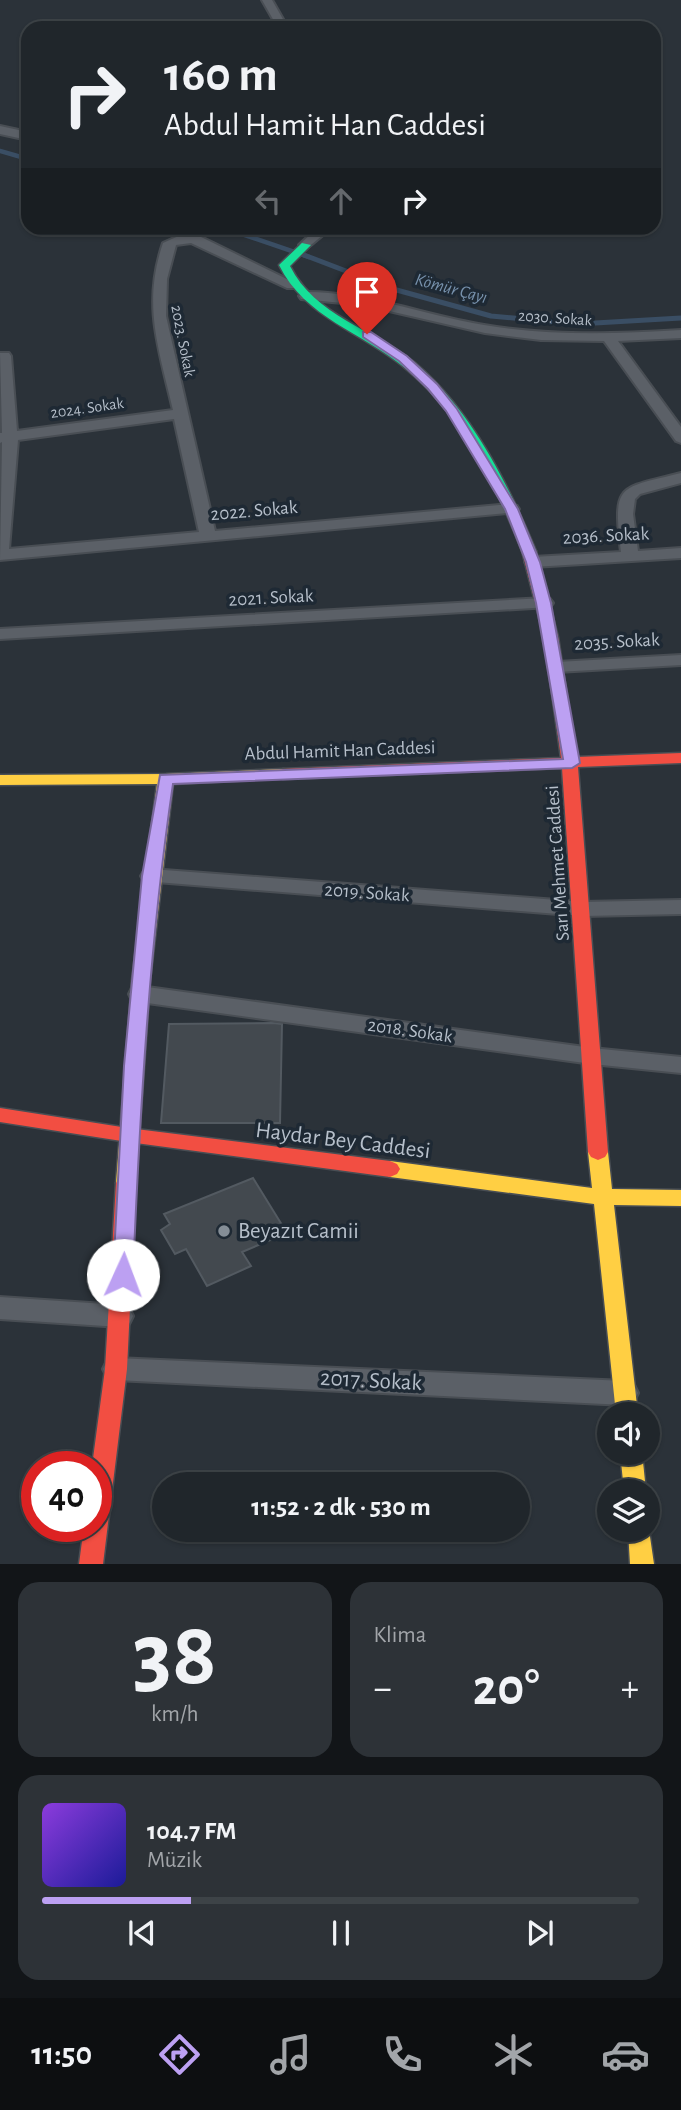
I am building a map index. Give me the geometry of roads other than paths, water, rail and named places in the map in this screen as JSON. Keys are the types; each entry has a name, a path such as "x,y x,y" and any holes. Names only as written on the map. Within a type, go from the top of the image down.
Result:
{"street":[{"path":"267,0 279,21"},
{"path":"0,131 21,135"},
{"path":"292,285 284,271 289,259 314,235"},
{"name":"2023. Sokak","path":"208,536 179,414 157,296 158,282 170,243 194,239 292,285"},
{"name":"Sarı Mehmet Caddesi","path":"292,285 387,346 420,373 451,409 512,509 533,562 544,603 572,763 602,1198 626,1402"},
{"name":"2030. Sokak","path":"306,296 352,298 459,325 514,333 609,338 681,334"},
{"path":"609,338 681,438"},
{"path":"0,554 9,471 5,437 4,356"},
{"name":"2024. Sokak","path":"5,437 179,414"},
{"path":"630,556 625,514 627,497 634,491 681,478"},
{"name":"2022. Sokak","path":"0,554 512,509"},
{"name":"2036. Sokak","path":"533,562 681,553"},
{"name":"2021. Sokak","path":"0,634 544,603"},
{"name":"2035. Sokak","path":"556,667 681,660"},
{"name":"Abdul Hamit Han Caddesi","path":"0,780 166,779 681,758"},
{"path":"91,1564 116,1369 128,1135 151,876 166,779"},
{"name":"2019. Sokak","path":"151,876 583,909 681,908"},
{"name":"2018. Sokak","path":"140,994 592,1056 681,1065"},
{"name":"Haydar Bey Caddesi","path":"0,1115 128,1135 602,1198 681,1198"},
{"path":"0,1308 120,1316"},
{"name":"2017. Sokak","path":"116,1369 611,1402"},
{"path":"640,1542 642,1564"}],"waterway":[{"name":"Kömür Çayı","path":"0,151 21,157"},
{"name":"Kömür Çayı","path":"245,235 309,257"},
{"name":"Kömür Çayı","path":"304,255 393,289 491,316 578,324 681,318"}],"place":[{"name":"Beyazıt Camii","path":"224,1231"}]}
